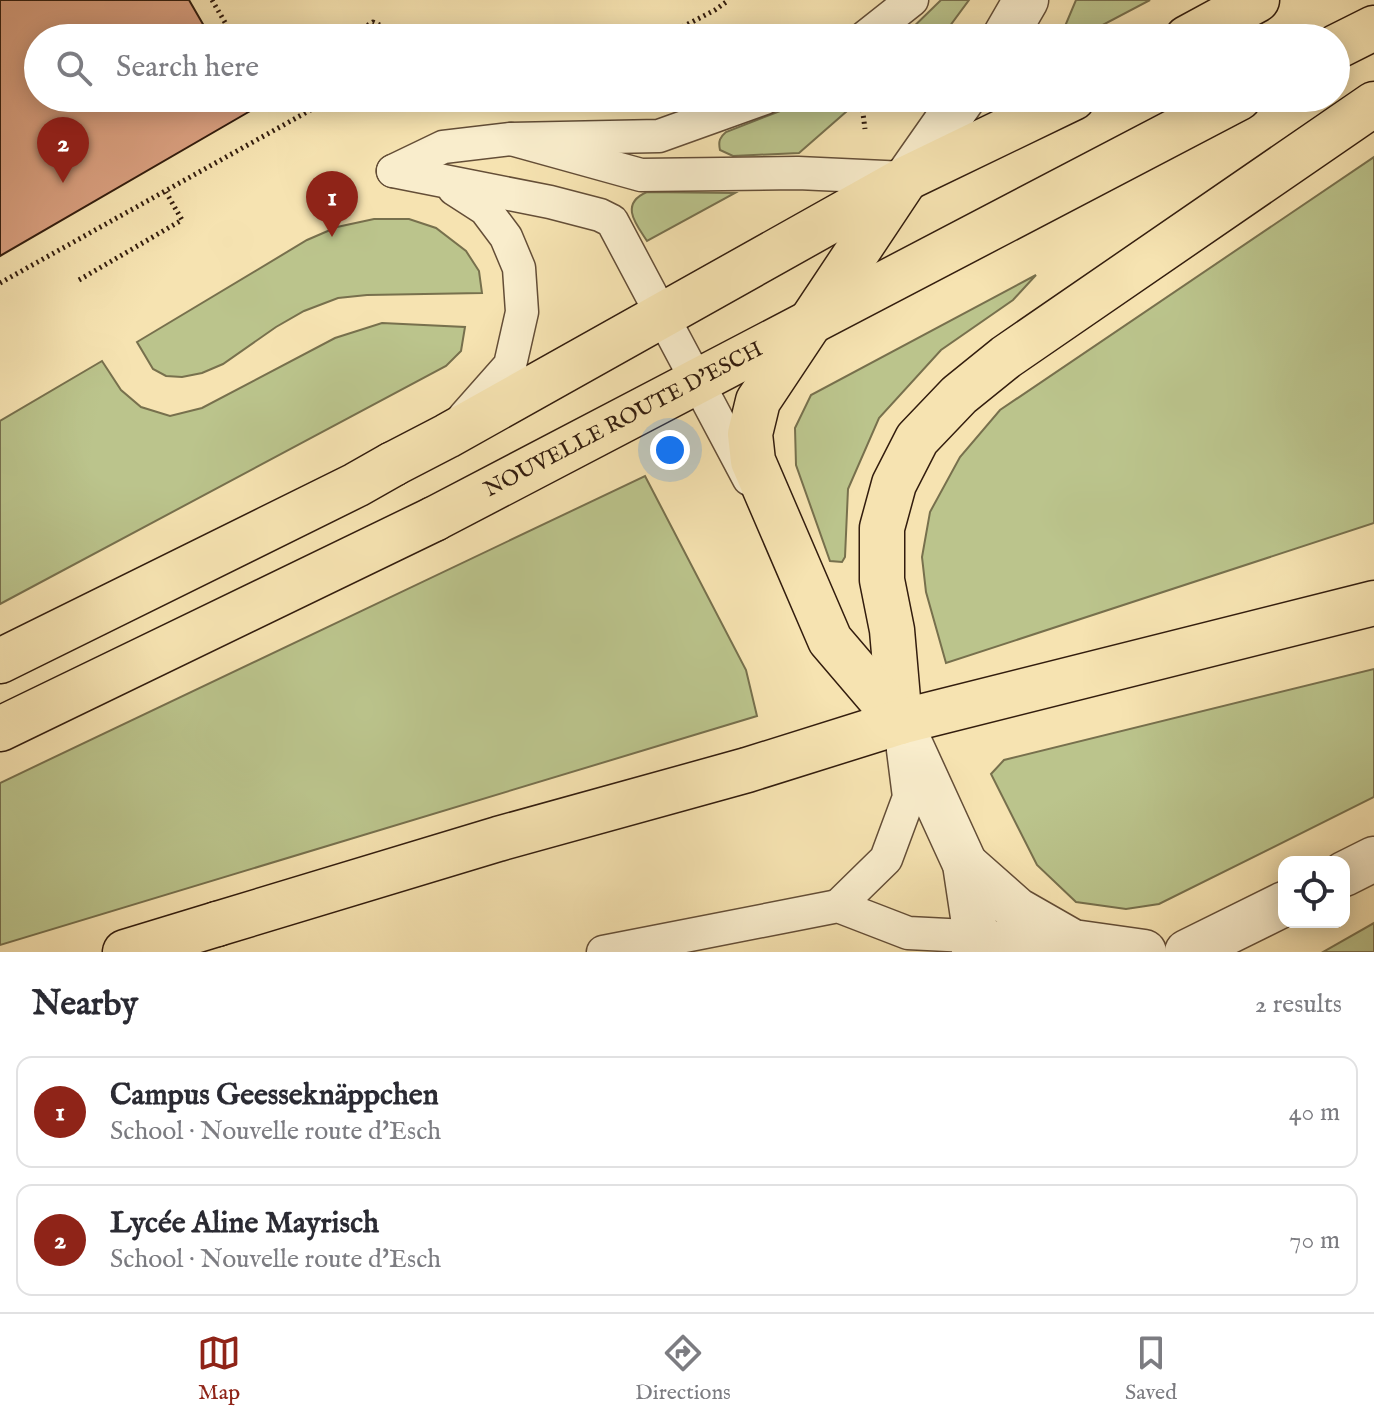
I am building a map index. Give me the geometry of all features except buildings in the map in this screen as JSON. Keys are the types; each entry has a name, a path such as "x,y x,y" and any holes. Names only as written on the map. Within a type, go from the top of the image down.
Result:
{"main road":[{"path":"1213,24 1257,0"},
{"path":"1350,40 1374,28"},
{"path":"900,722 892,630 882,580 882,528 894,484 917,439 959,395 1006,357 1374,104"},
{"path":"0,661 356,485 907,178 1044,112"},
{"name":"NOUVELLE ROUTE D'ESCH","path":"0,729 434,519 1212,112"},
{"path":"900,722 830,640 753,461 750,434 758,401 907,178"},
{"path":"125,952 498,839 747,770 900,722 1374,603"}],"street":[{"path":"1012,24 1026,0"},
{"path":"907,178 953,112"},
{"path":"900,722 965,864 975,945"},
{"path":"1350,871 1374,859"},
{"path":"965,864 1017,910 1073,942 1144,952"},
{"path":"1187,952 1278,907"}],"lane":[{"path":"882,24 912,0"},
{"path":"726,112 659,136 511,139 443,147 393,171 550,202 612,221 804,578"},
{"path":"511,139 641,175 798,173 907,178"},
{"path":"445,183 485,209 506,237 519,268 522,312 510,365 447,436"},
{"path":"838,906 886,859 909,797 900,722"},
{"path":"603,952 838,906 908,933 975,945 1073,942"}],"path":[{"path":"212,0 226,24"},
{"path":"688,24 729,0"},
{"path":"0,283 307,112"},
{"path":"863,112 866,130"},
{"path":"79,280 182,220 165,192"}],"green space":[{"path":"941,0 969,0 951,24 916,24"},
{"path":"1076,0 1150,0 1105,24 1066,24"},
{"path":"777,112 846,112 799,153 733,156 720,150 720,140 726,132"},
{"path":"1374,157 1374,523 946,663 926,592 922,557 930,512 960,457 1000,410"},
{"path":"647,192 735,193 647,241 632,215 632,208 634,202"},
{"path":"374,219 409,219 436,228 466,251 479,271 482,293 338,298 304,311 223,364 202,373 166,376 153,369 137,342 307,240 337,227"},
{"path":"1036,275 1013,300 941,350 879,418 848,489 845,557 842,562 830,561 796,465 795,428 811,395"},
{"path":"382,323 465,327 461,351 446,366 0,604 0,421 102,361 121,390 141,407 170,416 202,408 335,338"},
{"path":"645,476 746,670 757,716 0,945 0,783"},
{"path":"1374,669 1374,797 1159,904 1126,909 1076,902 1037,865 991,774 1004,760"},
{"path":"1374,923 1374,952 1323,952"}],"place":[{"name":"Lycée Aline Mayrisch","path":"63,183"},
{"name":"Campus Geesseknäppchen","path":"332,237"}]}
